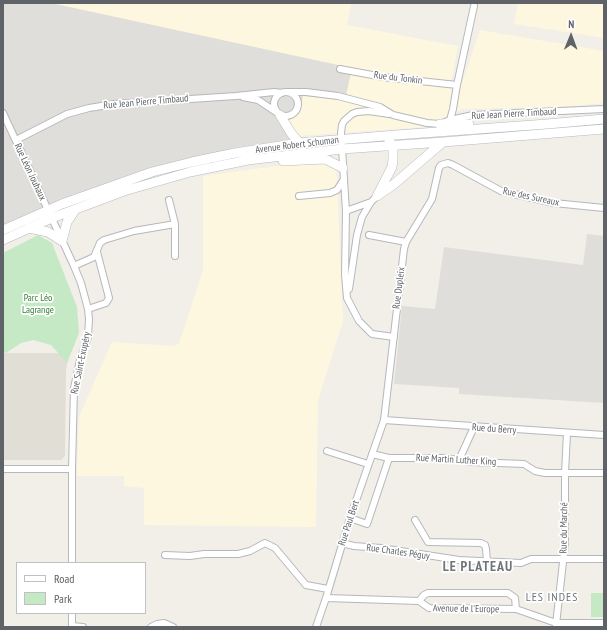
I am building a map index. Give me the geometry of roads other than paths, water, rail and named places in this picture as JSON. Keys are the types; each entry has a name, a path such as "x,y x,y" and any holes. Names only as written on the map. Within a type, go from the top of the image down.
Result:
{"main road":[{"path":"279,114 298,143 308,152"},
{"name":"Avenue Robert Schuman","path":"3,240 52,218 124,191 228,164 308,152 385,136 604,119"},
{"path":"440,124 547,124"},
{"name":"Avenue Robert Schuman","path":"3,230 48,209 152,172 185,163 234,153 298,143 393,146 604,129"},
{"path":"374,199 392,167 393,146 385,136"},
{"path":"374,199 393,185 443,142"},
{"path":"228,164 318,159 329,160 343,168"},
{"path":"29,228 48,232 62,241 67,222 75,210"}],"street":[{"path":"450,120 474,6"},
{"name":"Rue du Tonkin","path":"340,69 383,77 457,85"},
{"name":"Rue Jean Pierre Timbaud","path":"16,140 67,114 89,108 114,104 274,92 306,92 338,96 380,107 393,115 427,123 440,124 450,120 473,115 604,110"},
{"path":"284,93 296,97 297,109 292,114 288,116 279,114 275,109 274,101 276,98 284,93"},
{"name":"Rue Jean Pierre Timbaud","path":"236,96 258,100 279,114"},
{"path":"393,115 363,111 352,114 344,121 342,125 341,144 346,211 345,275 347,298 359,321 372,334 394,337"},
{"name":"Rue Léon Jouhaux","path":"3,112 52,218"},
{"name":"Rue des Sureaux","path":"441,165 448,163 453,165 501,191 554,203 604,208"},
{"name":"Rue Dupleix","path":"384,420 404,249 406,242 432,199 441,165"},
{"path":"299,196 330,193 337,190 344,179"},
{"path":"346,211 374,199"},
{"path":"347,298 357,235 362,217 374,199"},
{"path":"169,200 175,224 175,256"},
{"name":"Rue Saint-Exupéry","path":"52,218 81,283 88,308 89,319 88,337 80,360 74,388 72,562"},
{"path":"74,266 94,257 100,243 104,240 134,231 175,224"},
{"path":"369,235 406,242"},
{"path":"88,308 106,303 109,298 97,252"},
{"name":"Rue du Berry","path":"384,420 567,434 604,435"},
{"name":"Rue Paul Bert","path":"316,627 350,518 384,420"},
{"path":"459,460 474,427"},
{"name":"Rue du Marché","path":"556,625 565,544 565,473 567,434"},
{"path":"327,451 368,464"},
{"name":"Rue Martin Luther King","path":"372,454 389,458 445,458 472,462 524,464 535,471 565,473"},
{"path":"350,518 367,524 389,458"},
{"path":"3,469 72,469"},
{"path":"565,473 604,473"},
{"path":"415,520 428,542 481,542 485,545 487,561"},
{"path":"165,555 190,556 204,554 238,554 265,543 274,548 306,585 328,589"},
{"name":"Rue Charles Péguy","path":"342,543 354,546 382,548 459,560 525,562 531,559 604,559"},
{"name":"Avenue de l'Europe","path":"419,601 428,593 508,593 514,598 516,609"},
{"name":"Avenue de l'Europe","path":"326,598 419,601 428,608 516,609 556,625"},
{"path":"72,614 72,626 83,627"},
{"path":"151,627 164,623 173,627"},
{"path":"556,625 604,623"}],"district":[{"name":"LE PLATEAU","path":"478,567"},
{"name":"LES INDES","path":"552,598"}],"park label":[{"name":"Parc Léo Lagrange","path":"38,304"}]}
